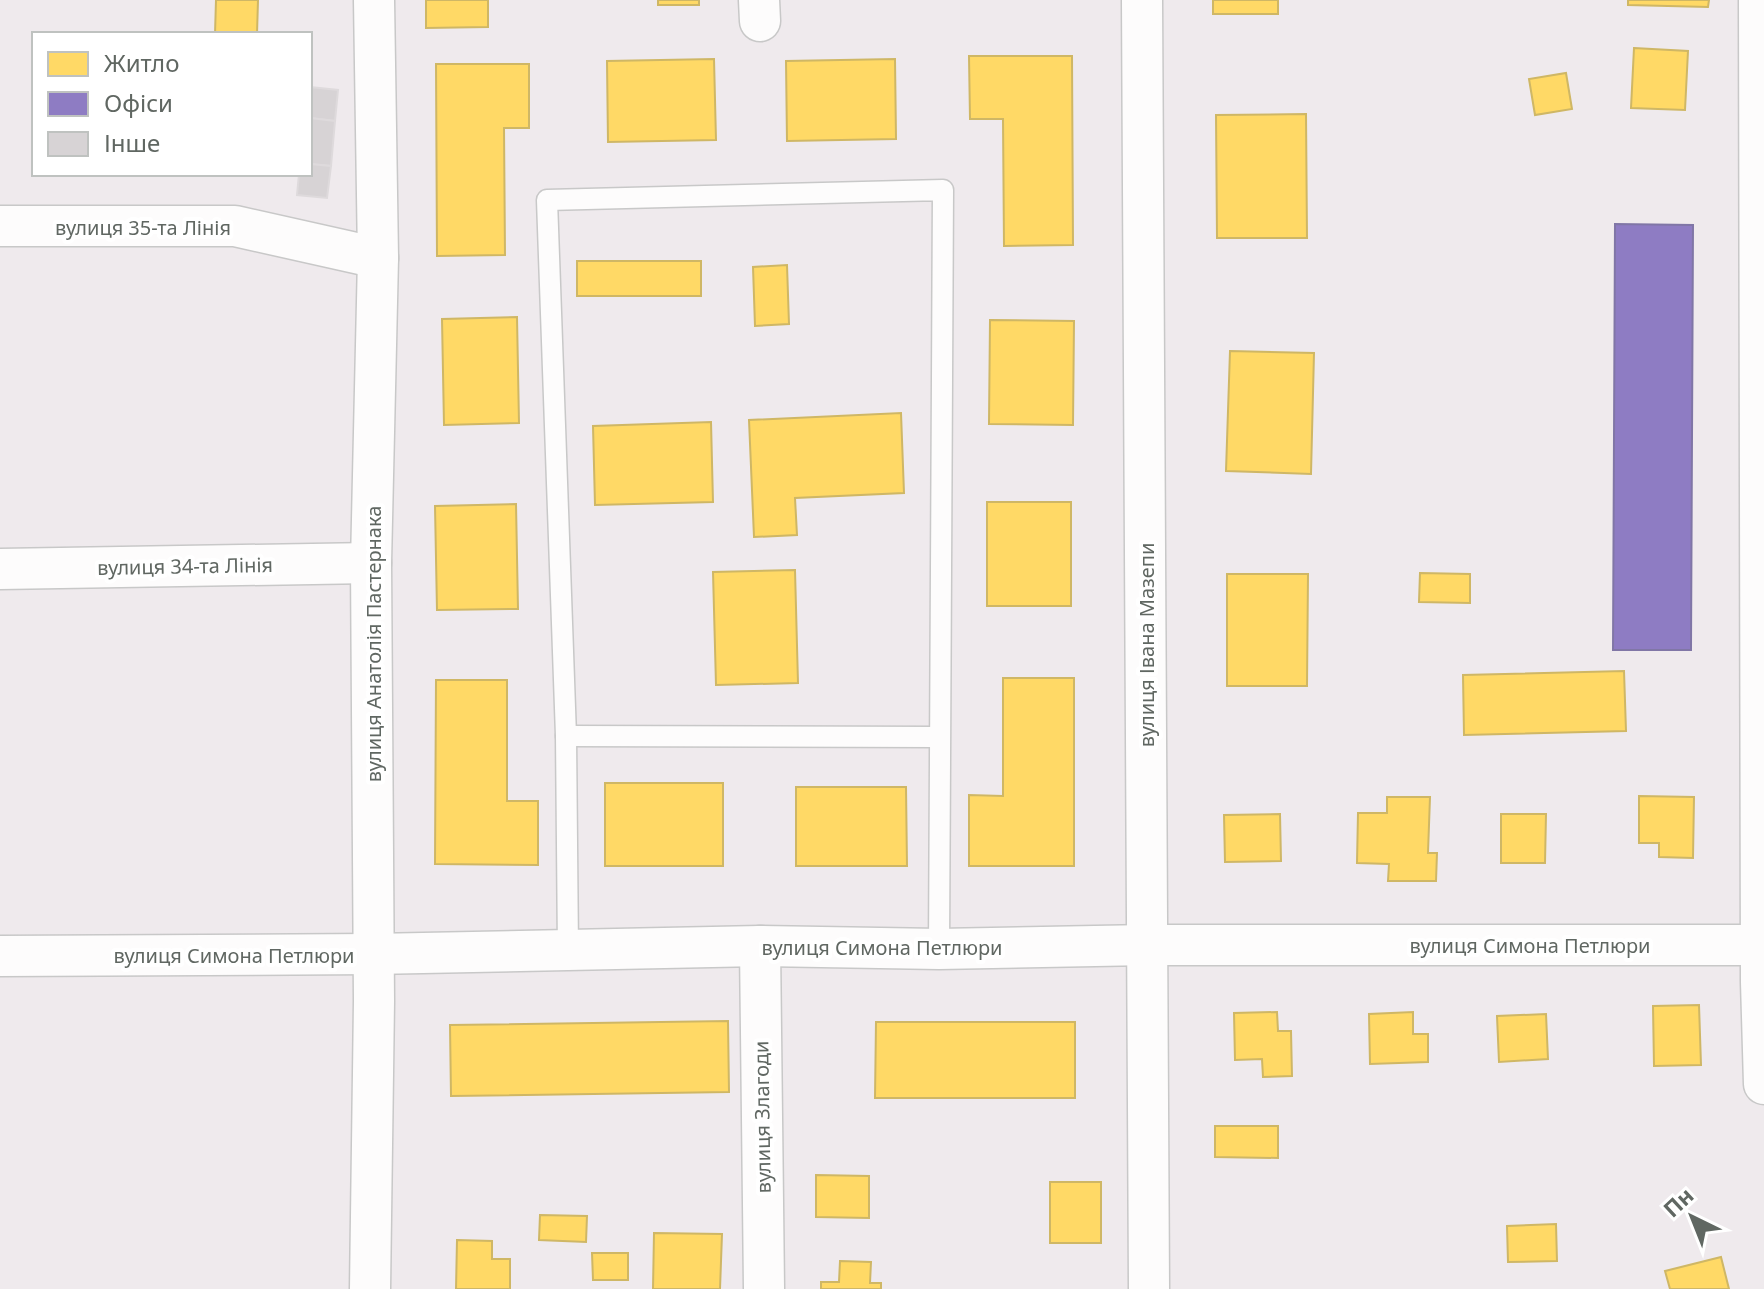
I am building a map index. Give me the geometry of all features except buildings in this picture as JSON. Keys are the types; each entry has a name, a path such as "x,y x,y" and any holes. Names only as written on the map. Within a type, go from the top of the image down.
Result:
{"street":[{"name":"вулиця Анатолія Пастернака","path":"370,1289 373,954 371,563 378,258 374,0"},
{"name":"вулиця Івана Мазепи","path":"1142,0 1149,1289"},
{"path":"1759,0 1764,1084"},
{"name":"вулиця 35-та Лінія","path":"0,226 235,226 378,258"},
{"name":"вулиця 34-та Лінія","path":"0,569 371,563"},
{"name":"вулиця Симона Петлюри","path":"0,956 373,954 760,946 939,949 1148,945 1763,945"},
{"name":"вулиця Злагоди","path":"760,946 764,1289"}],"lane":[{"path":"568,951 566,736 547,200 943,190 939,949"},
{"path":"566,736 939,737"}]}
